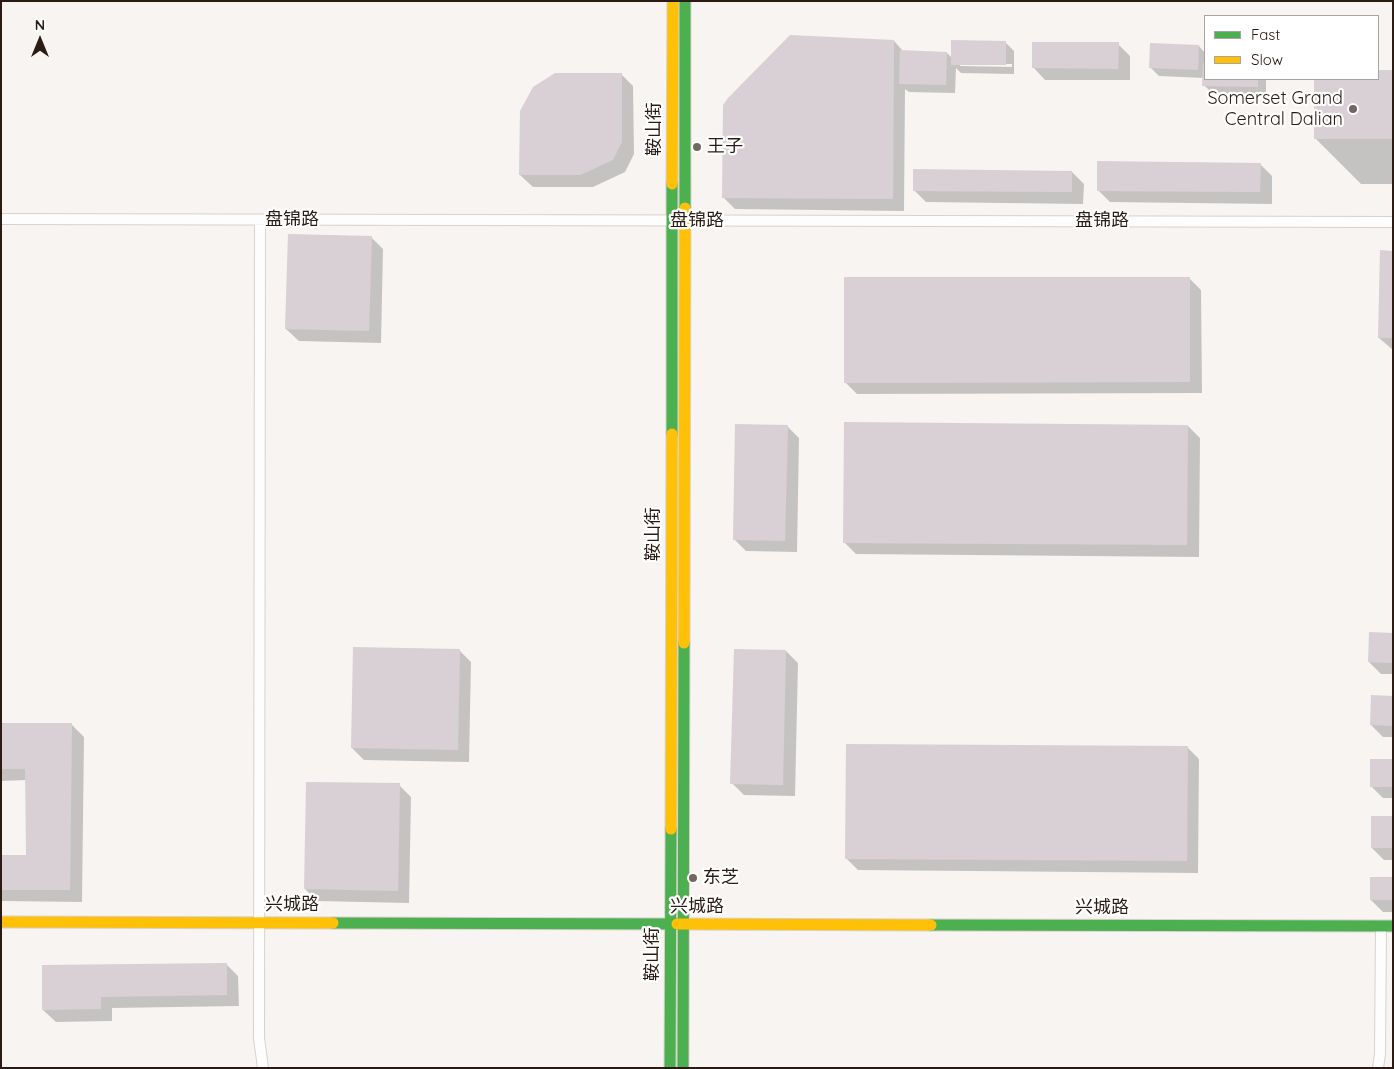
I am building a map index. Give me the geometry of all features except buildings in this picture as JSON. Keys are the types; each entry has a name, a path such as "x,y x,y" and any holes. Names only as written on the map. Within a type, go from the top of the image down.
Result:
{"street":[{"name":"鞍山街","path":"670,1068 673,1"},
{"name":"鞍山街","path":"683,1068 685,1"},
{"name":"盘锦路","path":"1,219 1393,222"},
{"path":"260,220 259,1038 262,1068"},
{"name":"兴城路","path":"1,922 1393,926"},
{"path":"1378,1068 1380,1054 1380,926"}],"traffic: fast":[{"path":"685,1 685,208"},
{"path":"672,184 672,434"},
{"path":"683,1068 684,643"},
{"path":"670,1068 671,829"},
{"path":"333,923 677,924"},
{"path":"931,925 1393,926"}],"traffic: slow":[{"path":"672,184 673,1"},
{"path":"684,643 685,208"},
{"path":"671,829 672,434"},
{"path":"1,922 333,923"},
{"path":"677,924 931,925"}],"place":[{"name":"Somerset Grand Central Dalian","path":"1353,109"},
{"name":"王子","path":"697,147"},
{"name":"东芝","path":"693,878"}]}
